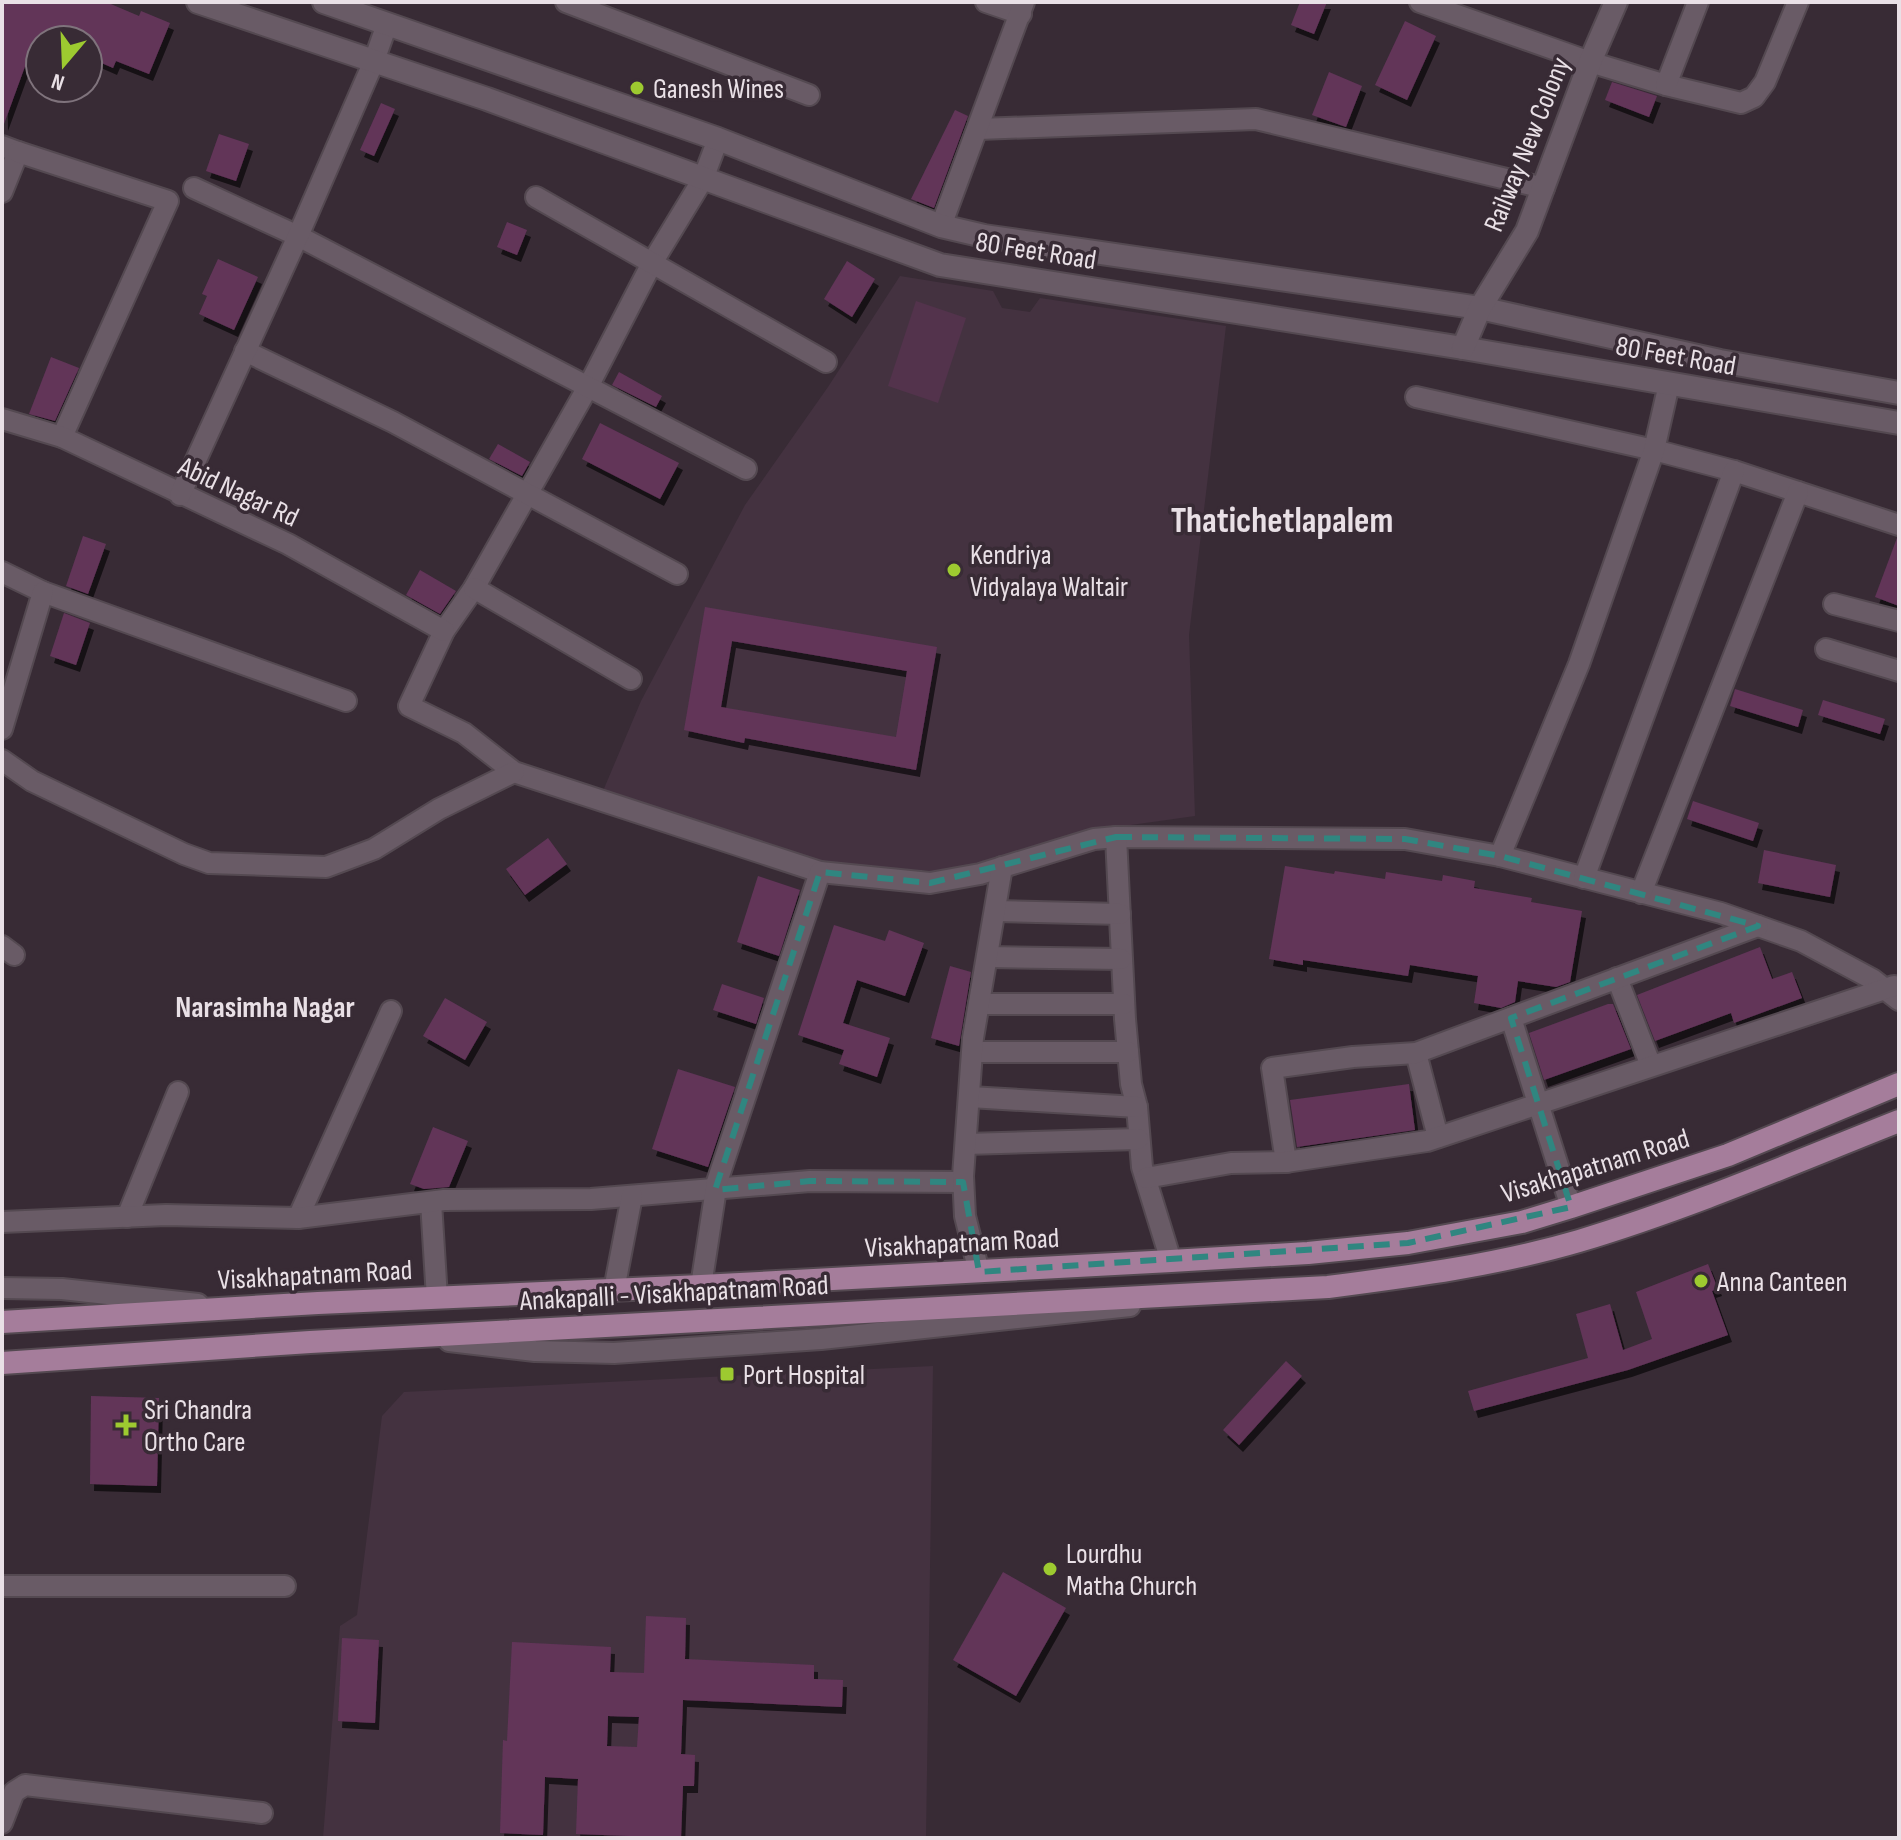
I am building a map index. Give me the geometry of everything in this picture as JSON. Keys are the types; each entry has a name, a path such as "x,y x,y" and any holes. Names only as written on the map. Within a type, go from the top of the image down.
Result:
{"main road":[{"name":"Visakhapatnam Road","path":"2,1322 979,1272 1308,1253 1408,1243 1522,1222 1571,1207 1728,1155 1899,1084"},
{"name":"Anakapalli - Visakhapatnam Road","path":"2,1363 413,1336 1328,1287 1452,1271 1577,1242 1682,1208 1899,1121"}],"street":[{"name":"80 Feet Road","path":"198,2 487,99 940,265 1463,348 1899,423"},
{"name":"80 Feet Road","path":"324,2 357,8 387,24 718,139 941,226 984,236 1480,308 1720,361 1899,393"},
{"path":"566,2 809,95"},
{"path":"941,226 1022,8 986,2"},
{"path":"1420,2 1590,62 1741,103 1754,97 1765,82 1798,2"},
{"name":"Railway New Colony","path":"1463,348 1480,308 1527,231 1590,62 1616,2"},
{"path":"1666,85 1698,2"},
{"path":"180,495 298,236 387,24"},
{"path":"979,129 1256,119 1544,188"},
{"path":"718,139 703,179 652,263 589,385 474,588 444,631 409,706 464,733 514,772 820,872 930,883 1002,867 1094,839 1116,837 1405,839 1500,856 1721,913 1801,941 1894,991"},
{"path":"2,192 10,149 168,201 62,437"},
{"path":"194,188 298,236 746,469"},
{"path":"536,197 826,362"},
{"path":"1020,278 1025,242"},
{"path":"245,351 393,422 677,574"},
{"path":"1500,856 1579,664 1654,450 1669,384"},
{"path":"1416,397 1734,471 1899,525"},
{"name":"Abid Nagar Rd","path":"2,419 62,437 288,544 444,631"},
{"path":"1584,878 1734,471"},
{"path":"1641,893 1798,492"},
{"path":"2,572 43,592 346,701"},
{"path":"474,588 631,679"},
{"path":"2,729 43,592"},
{"path":"1834,604 1899,621"},
{"path":"1826,649 1899,671"},
{"path":"2,760 32,781 184,854 209,863 249,866 326,867 352,859 439,809 514,772"},
{"path":"1116,837 1124,1004 1138,1139 1146,1178 1171,1261"},
{"path":"979,1272 965,1216 963,1182 973,1052 1002,867"},
{"path":"701,1286 715,1190 752,1070 820,872"},
{"path":"995,911 1120,914"},
{"path":"1286,1162 1272,1068 1353,1057 1416,1053 1758,926"},
{"path":"987,957 1121,959"},
{"path":"1617,978 1651,1066"},
{"path":"1146,1178 1231,1163 1286,1162 1438,1137 1651,1066 1894,991"},
{"path":"979,1004 1124,1004"},
{"path":"298,1218 391,1011"},
{"path":"1511,1018 1571,1207"},
{"path":"973,1052 1128,1052"},
{"path":"1416,1053 1438,1137"},
{"path":"127,1217 178,1092"},
{"path":"970,1097 1137,1107"},
{"path":"966,1144 1138,1139"},
{"path":"2,1222 166,1215 298,1218 431,1202 632,1196 810,1181 963,1182"},
{"path":"614,1290 632,1196"},
{"path":"431,1202 437,1298"},
{"path":"2,1288 62,1289 238,1308"},
{"path":"2,1586 285,1586"},
{"path":"2,1823 14,1792 25,1785 262,1813"}],"highlighted area":[{"path":"1116,837 1405,839 1500,856 1758,926 1511,1018 1571,1207 1408,1243 979,1272 963,1182 810,1181 715,1190 820,872 930,883"}],"shaded area":[{"name":"Kendriya Vidyalaya Waltair","path":"900,276 993,291 1002,308 1030,312 1040,298 1226,326 1189,635 1195,816 1081,832 946,872 827,863 603,791 641,701 745,505 828,387"},
{"path":"916,301 966,318 938,403 888,386"},
{"path":"933,1366 926,1838 323,1838 340,1626 357,1615 382,1416 404,1392"}],"building":[{"path":"2,2 106,2 139,16 141,11 170,23 149,74 116,61 113,68 104,64 104,24 24,24 24,69 4,124"},
{"path":"1300,2 1327,2 1314,34 1291,25"},
{"path":"1405,21 1436,36 1407,100 1375,85"},
{"path":"1329,72 1362,86 1346,127 1312,115"},
{"path":"1612,82 1657,96 1649,117 1605,100"},
{"path":"381,103 395,109 374,156 360,150"},
{"path":"955,110 968,116 934,208 911,199"},
{"path":"219,134 249,144 236,181 206,171"},
{"path":"507,222 527,230 517,255 497,247"},
{"path":"218,259 258,277 234,330 199,314 207,296 202,294"},
{"path":"847,261 875,279 852,317 824,299"},
{"path":"51,357 79,368 55,421 29,414"},
{"path":"619,372 662,396 656,407 612,385"},
{"path":"600,423 679,463 660,499 582,459"},
{"path":"498,444 530,462 522,476 489,459"},
{"path":"83,536 106,544 88,594 66,586"},
{"path":"1899,538 1899,606 1875,597"},
{"path":"420,570 456,591 440,614 406,595"},
{"path":"705,607 937,647 916,770 745,738 744,743 684,730","holes":["732,641 907,671 896,737 721,707"]},
{"path":"64,613 90,623 76,665 50,656"},
{"path":"1735,689 1803,710 1798,727 1730,706"},
{"path":"1823,700 1885,719 1880,734 1818,715"},
{"path":"1693,801 1759,823 1753,841 1687,819"},
{"path":"548,838 567,864 525,895 506,869"},
{"path":"1764,850 1836,865 1830,897 1758,883"},
{"path":"1285,866 1385,879 1386,872 1442,881 1443,875 1475,881 1474,888 1582,911 1570,982 1556,987 1518,981 1515,1002 1501,1008 1474,1003 1478,976 1410,965 1408,976 1303,960 1303,965 1269,959"},
{"path":"758,876 800,890 779,956 737,942"},
{"path":"834,925 885,941 889,930 924,943 905,996 857,980 843,1023 890,1038 877,1077 839,1064 844,1050 798,1035"},
{"path":"1760,947 1772,979 1792,972 1802,998 1734,1023 1731,1013 1655,1041 1637,995"},
{"path":"950,966 971,972 959,1046 931,1038"},
{"path":"722,984 764,998 756,1024 713,1010"},
{"path":"445,998 487,1022 465,1060 423,1036"},
{"path":"1613,1004 1631,1049 1544,1080 1529,1033"},
{"path":"678,1069 735,1087 708,1167 652,1149"},
{"path":"1409,1084 1415,1130 1297,1147 1290,1100"},
{"path":"433,1127 468,1141 449,1187 424,1189 410,1184"},
{"path":"1708,1264 1718,1289 1712,1291 1728,1335 1628,1370 1474,1411 1468,1391 1588,1358 1576,1314 1610,1304 1623,1350 1652,1339 1636,1292"},
{"path":"1286,1361 1302,1376 1239,1445 1223,1430"},
{"path":"91,1396 159,1398 157,1486 90,1484"},
{"path":"1003,1572 1066,1608 1016,1696 953,1660"},
{"path":"646,1616 686,1618 685,1659 814,1665 814,1679 843,1680 842,1707 683,1700 681,1754 695,1755 694,1786 683,1786 681,1838 576,1834 578,1779 545,1777 543,1835 500,1833 503,1740 507,1741 512,1642 611,1647 610,1672 644,1673","holes":["608,1716 639,1717 637,1747 607,1746"]},
{"path":"342,1638 379,1640 375,1723 338,1721"}],"place":[{"name":"Ganesh Wines","path":"637,88"},
{"name":"Kendriya Vidyalaya Waltair","path":"954,570"},
{"name":"Anna Canteen","path":"1701,1281"},
{"name":"Port Hospital","path":"727,1374"},
{"name":"Sri Chandra Ortho Care","path":"126,1425"},
{"name":"Lourdhu Matha Church","path":"1050,1569"}],"district":[{"name":"Thatichetlapalem","path":"1282,519"},
{"name":"Narasimha Nagar","path":"265,1007"}]}
